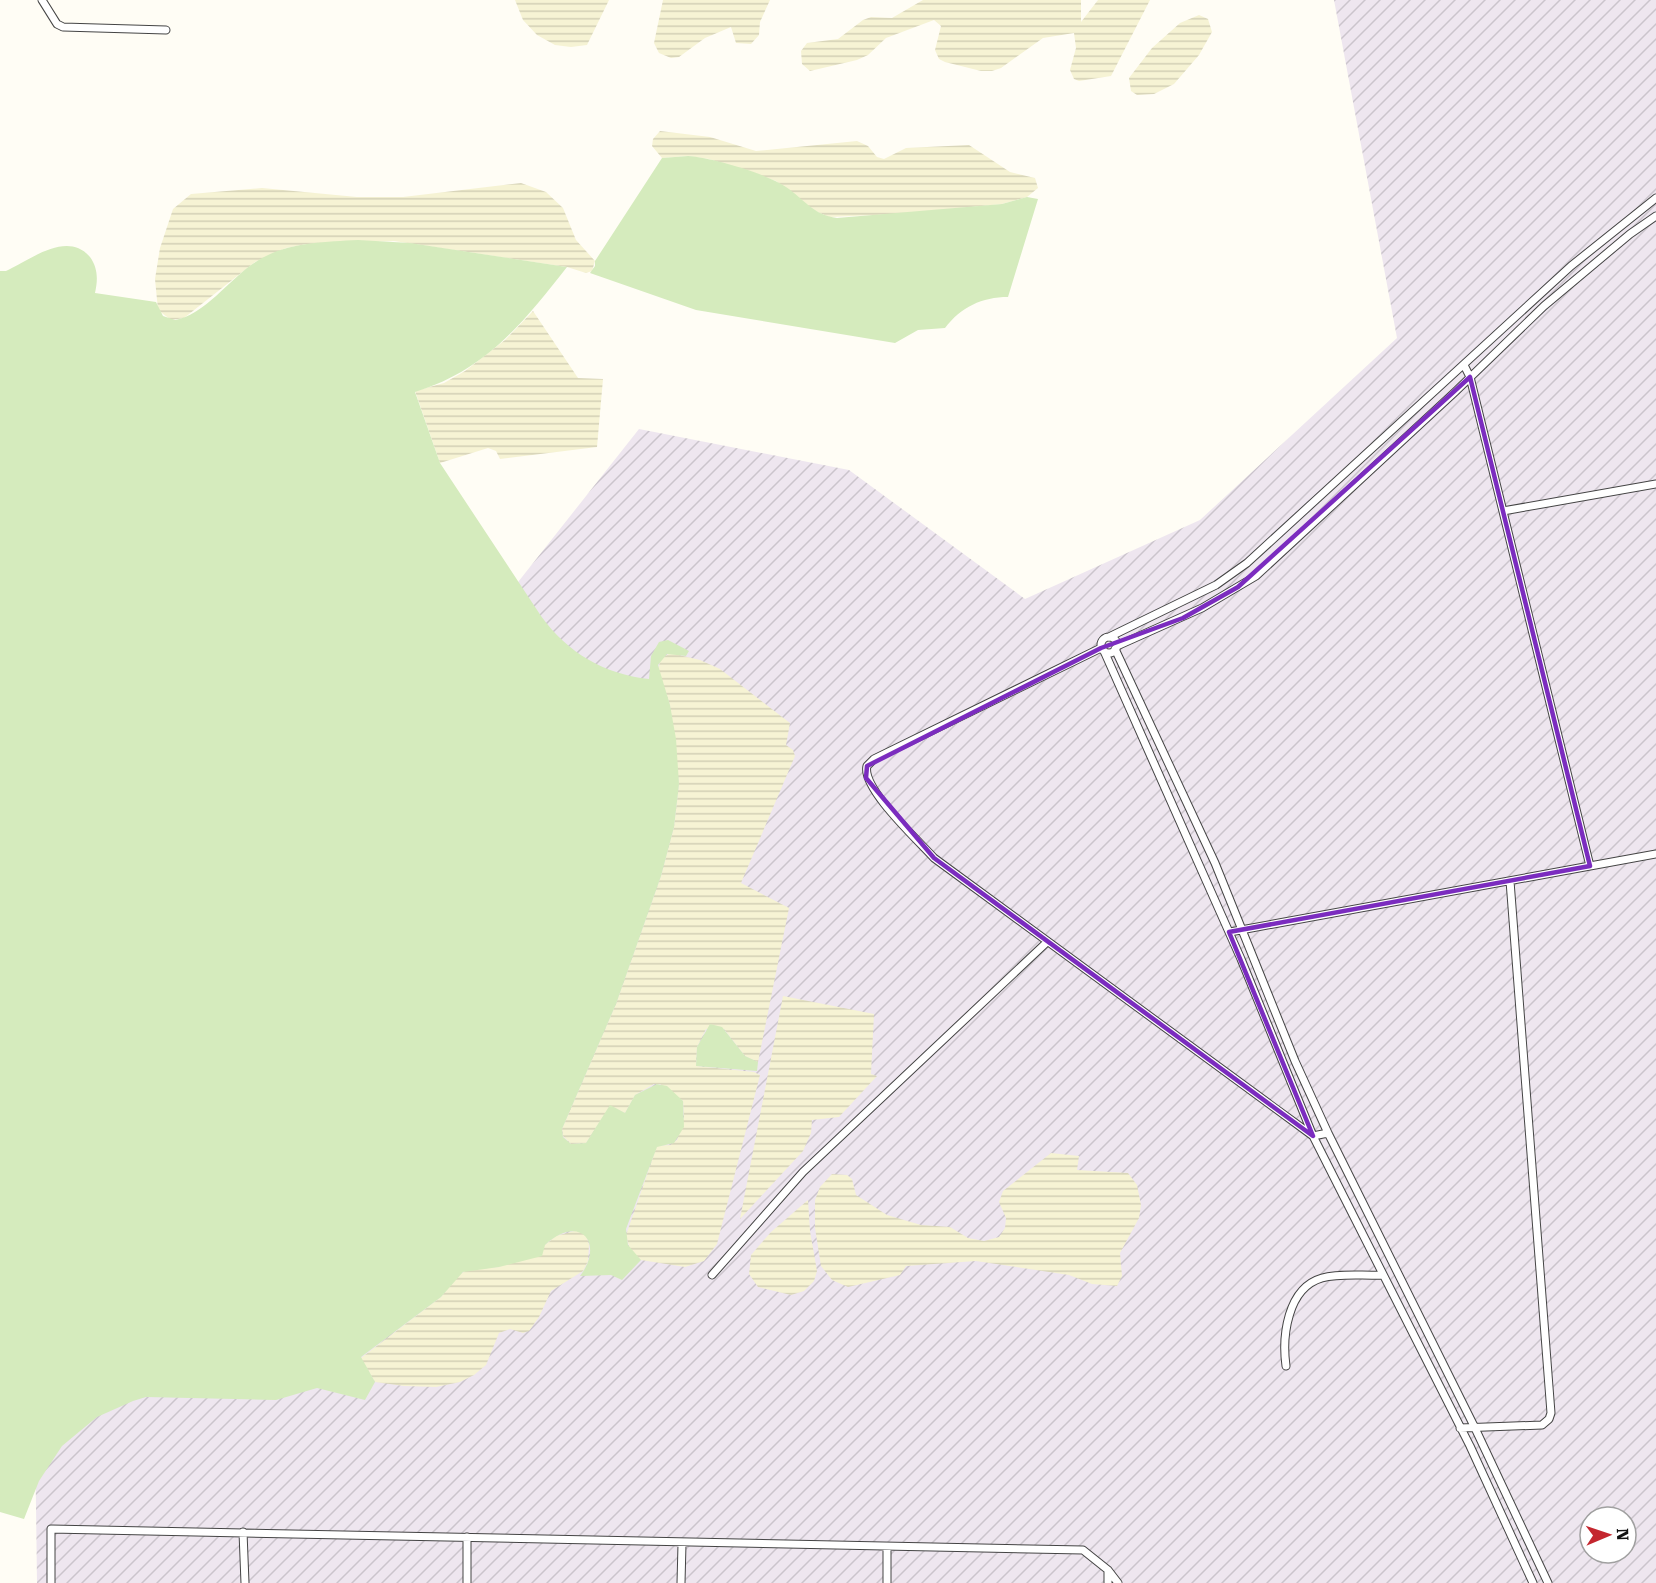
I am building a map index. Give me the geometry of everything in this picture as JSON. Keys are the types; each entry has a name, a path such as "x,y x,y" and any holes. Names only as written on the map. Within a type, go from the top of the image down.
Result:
{"street":[{"path":"42,0 57,24 63,27 166,30"},
{"path":"1533,1583 1460,1428 1313,1136 1230,933 1102,650 1102,640 1204,591 1237,571 1578,260 1656,198"},
{"path":"1328,1133 1313,1136 1046,943 934,858 875,792 866,778 865,770 874,759 1102,650 1110,653 1116,648 1202,608 1256,576 1470,378 1544,306 1630,234 1656,216"},
{"path":"1464,365 1470,378 1590,866"},
{"path":"1503,511 1656,484"},
{"path":"1110,637 1115,639 1116,648 1215,863 1295,1061 1328,1133 1474,1426 1548,1583"},
{"path":"1230,933 1656,854"},
{"path":"1460,1428 1542,1425 1547,1422 1551,1413 1510,881"},
{"path":"712,1275 803,1172 1046,943"},
{"path":"1286,1366 1284,1345 1287,1324 1297,1299 1307,1286 1324,1277 1382,1275"},
{"path":"51,1583 51,1529 467,1537 682,1544 1083,1550 1108,1570 1118,1583"},
{"path":"243,1532 245,1583"},
{"path":"466,1583 467,1537"},
{"path":"681,1583 682,1544"},
{"path":"887,1547 887,1583"},
{"path":"1107,1583 1108,1570"}],"highlighted area":[{"path":"1470,377 1590,866 1229,932 1313,1136 934,858 866,778 867,766 1101,648 1183,618 1238,587"}],"shaded area":[{"path":"515,0 609,0 587,45 571,47 555,45 537,35 523,20"},
{"path":"663,0 770,0 760,22 759,35 751,44 736,43 731,27 705,38 679,57 671,58 659,53 654,43"},
{"path":"923,0 1081,0 1081,22 1098,0 1150,0 1111,76 1079,81 1074,79 1070,70 1076,48 1074,33 1043,38 1001,68 992,71 981,71 945,62 939,59 935,50 941,26 934,20 886,38 868,55 857,60 810,71 802,64 801,51 807,43 838,39 863,20 871,17 892,18"},
{"path":"1334,0 1656,0 1656,1583 37,1583 32,1197 639,429 849,470 1025,599 1200,520 1397,338"},
{"path":"1199,15 1208,19 1212,32 1199,55 1174,84 1154,94 1137,95 1131,91 1129,78 1152,48 1180,23"},
{"path":"660,131 710,137 756,151 857,141 868,146 877,157 884,159 906,148 969,145 1010,172 1035,178 1038,188 1027,197 1002,204 900,214 829,217 811,209 776,181 709,159 688,156 662,158 652,146 653,139"},
{"path":"521,183 546,192 563,208 576,240 595,261 592,271 586,273 567,267 394,241 307,244 286,248 255,262 184,318 171,320 158,310 155,279 160,248 173,209 191,194 262,188 357,197 403,197"},
{"path":"533,311 578,378 603,379 597,447 500,459 496,451 488,448 440,463 415,391 444,383 465,371 505,340"},
{"path":"670,653 700,660 720,669 790,723 786,745 793,750 795,756 741,883 789,908 758,1062 745,1056 724,1029 706,1029 697,1047 696,1066 754,1072 760,1075 717,1244 704,1261 685,1267 641,1260 630,1250 626,1235 657,1146 670,1145 677,1140 684,1117 683,1101 660,1084 654,1084 635,1095 625,1113 610,1106 586,1143 571,1144 563,1136 562,1129 616,1004 661,876 674,827 679,784 670,705 658,669 661,659"},
{"path":"783,996 874,1014 871,1074 877,1076 839,1117 812,1120 811,1133 803,1151 740,1219"},
{"path":"1051,1153 1079,1156 1077,1170 1128,1173 1137,1185 1141,1205 1139,1218 1120,1253 1122,1276 1117,1286 1092,1284 1069,1275 976,1261 906,1266 900,1275 848,1287 832,1280 821,1266 815,1228 815,1200 820,1187 832,1174 847,1175 852,1179 856,1195 887,1215 921,1225 950,1227 968,1238 984,1241 999,1237 1005,1228 1006,1218 999,1202 1003,1191"},
{"path":"808,1200 810,1231 817,1271 814,1281 804,1291 791,1295 758,1287 749,1274 751,1255 771,1232"},
{"path":"578,1230 586,1234 589,1245 588,1261 583,1271 551,1291 539,1317 529,1331 523,1333 510,1329 499,1333 486,1365 474,1375 460,1382 436,1387 375,1382 361,1358 441,1297 459,1275 467,1270 499,1267 545,1245 556,1236"}],"green space":[{"path":"688,156 724,163 765,177 786,187 821,214 837,218 1002,204 1027,197 1038,199 1008,297 981,301 958,314 945,328 918,330 895,343 696,310 590,273 595,266 595,261 662,158"},
{"path":"358,240 410,243 567,267 535,307 483,358 440,383 415,392 440,463 541,616 563,641 588,660 602,667 649,679 651,656 659,642 668,640 689,651 686,656 667,654 658,665 670,705 676,739 679,784 674,827 661,876 616,1004 562,1129 563,1137 571,1144 586,1143 610,1105 625,1113 635,1095 657,1084 667,1086 683,1101 684,1127 674,1143 657,1147 626,1229 628,1245 641,1260 622,1280 611,1275 580,1276 590,1253 589,1243 585,1236 578,1232 569,1232 545,1245 542,1256 499,1267 463,1272 441,1297 361,1357 375,1382 365,1400 317,1388 276,1400 146,1397 133,1401 97,1417 62,1446 39,1481 24,1519 0,1512 0,271 6,271 48,250 71,246 81,249 93,261 97,274 95,293 156,302 163,316 175,320 196,312 245,270 266,256 304,244"},
{"path":"710,1024 722,1027 745,1056 758,1062 757,1071 696,1066 697,1047"}]}
